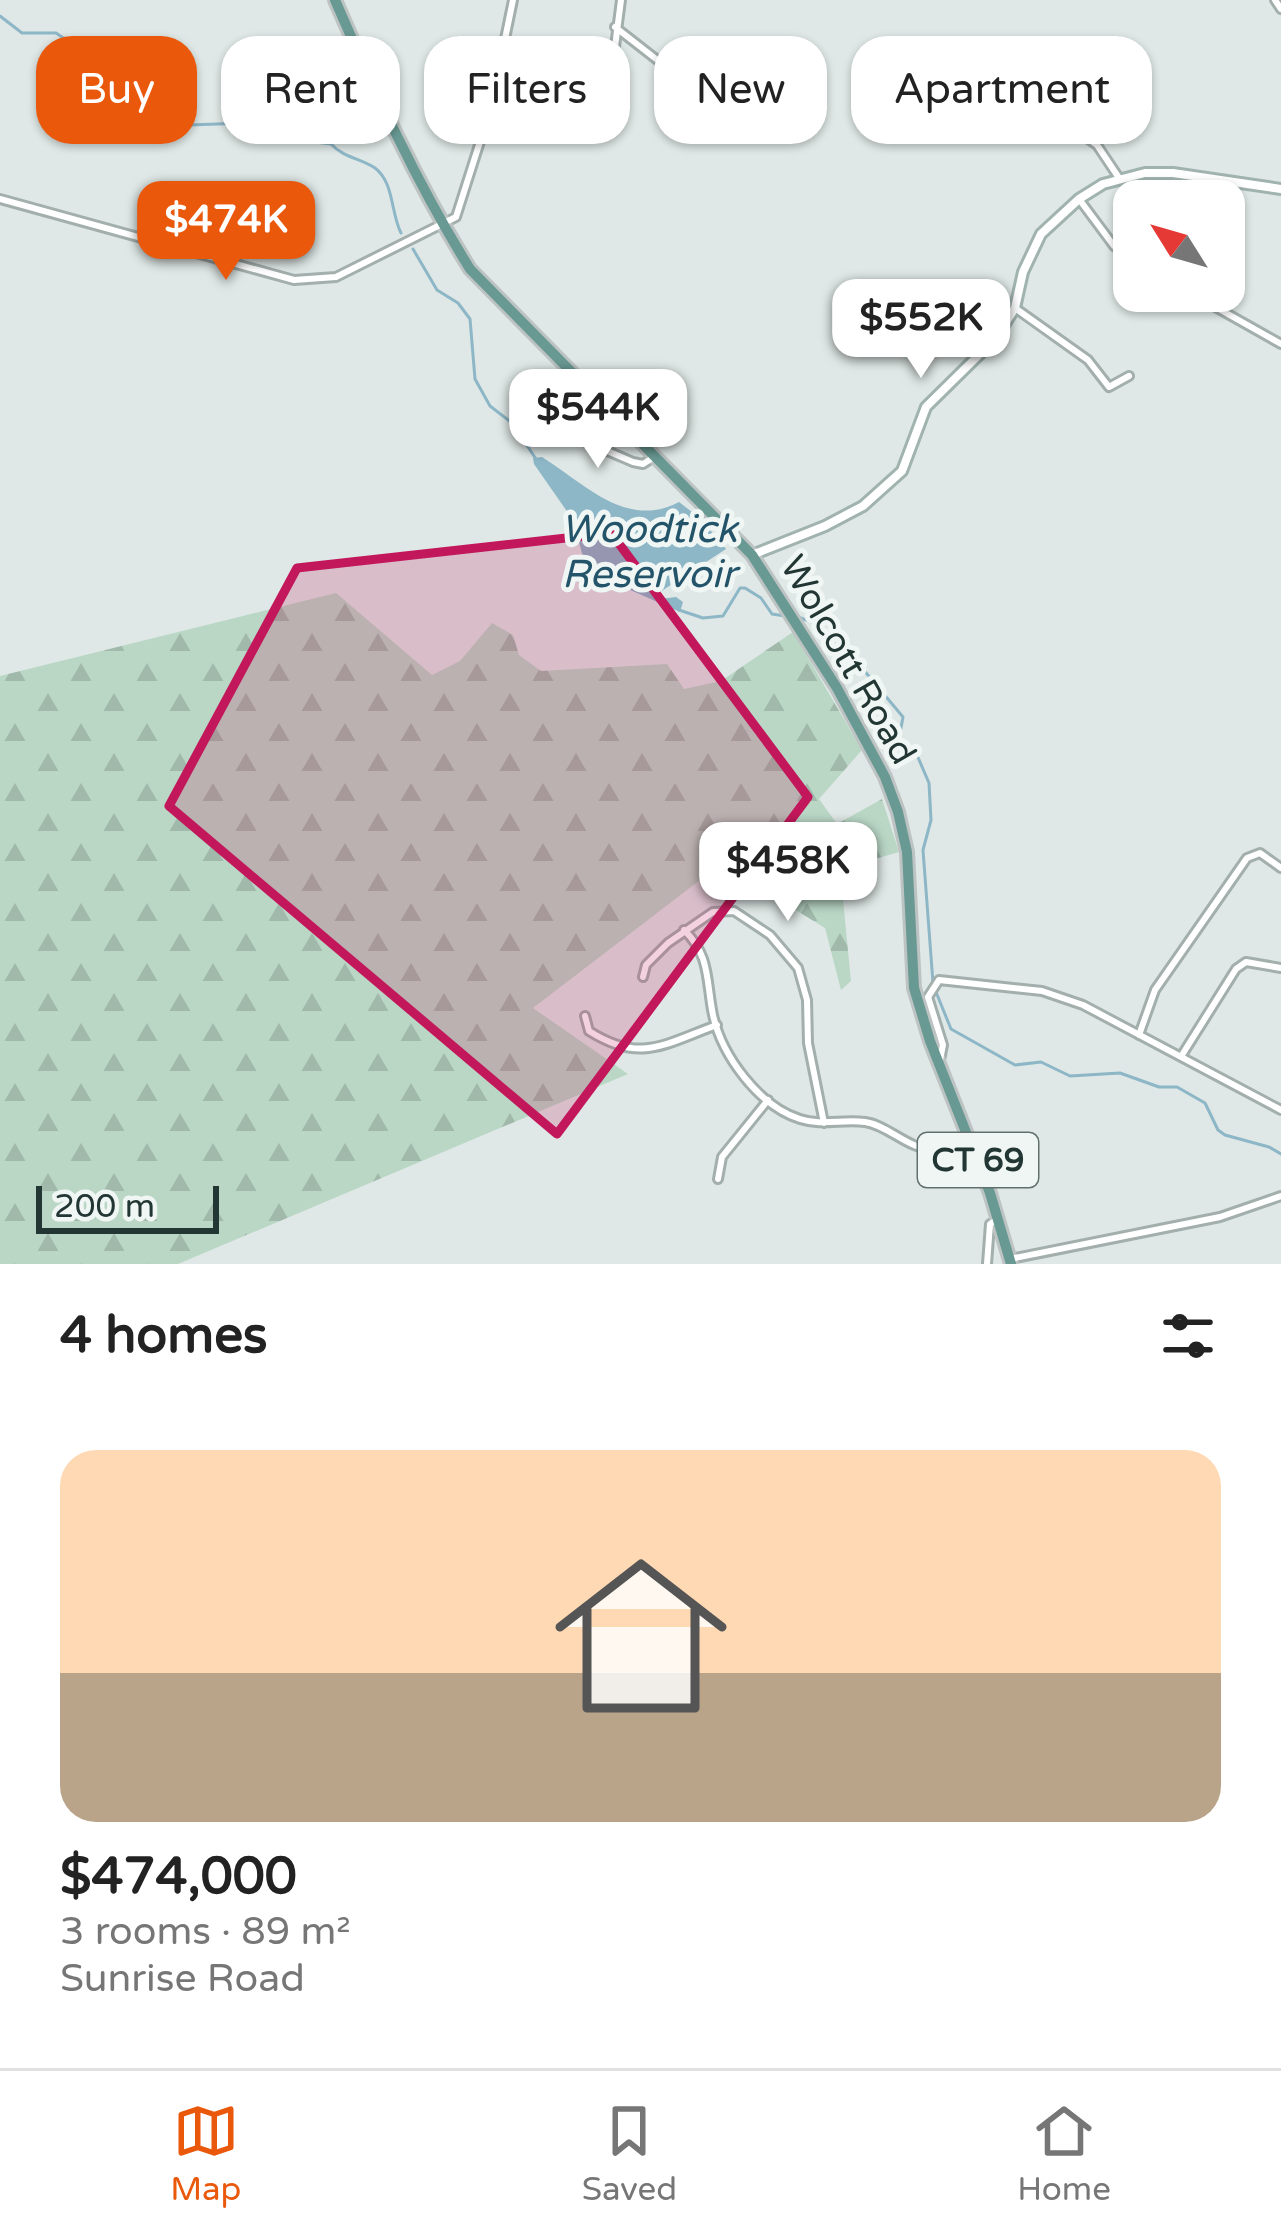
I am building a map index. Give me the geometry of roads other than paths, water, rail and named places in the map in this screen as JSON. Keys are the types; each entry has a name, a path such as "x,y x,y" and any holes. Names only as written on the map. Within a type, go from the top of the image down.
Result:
{"main road":[{"name":"Wolcott Road","path":"335,0 443,226 470,269 752,555 835,685 885,777 907,852 911,971 920,1009 1010,1262"}],"street":[{"path":"0,199 294,280 336,278 456,217 495,90 513,0"},
{"path":"614,36 621,0"},
{"path":"1275,0 1281,9"},
{"path":"615,27 654,57"},
{"path":"1093,144 1110,160 1119,178"},
{"path":"752,555 863,506 902,471 926,406 995,339 1015,308 1023,272 1041,234 1079,199 1119,178 1173,173 1281,190"},
{"path":"1079,199 1113,245"},
{"path":"1015,308 1088,360 1109,387 1129,376"},
{"path":"1224,312 1281,344"},
{"path":"548,419 570,435 633,462 643,464 654,457"},
{"path":"1139,1035 1156,990 1246,858 1259,854 1281,868"},
{"path":"643,977 646,965 712,912 734,911 770,935 798,968 808,1000 808,1043 824,1123"},
{"path":"684,930 708,966 717,1025 748,1082 768,1100 802,1120 872,1123 932,1150 969,1139"},
{"path":"1182,1055 1236,969 1246,962 1281,968"},
{"path":"939,1063 944,1046 929,1006 930,989 942,979 1042,991 1083,1005 1281,1110"},
{"path":"586,1016 589,1031 623,1050 652,1048 717,1025"},
{"path":"718,1179 722,1156 768,1100"},
{"path":"1010,1262 1220,1217 1281,1196"},
{"path":"987,1264 990,1224 998,1219"}],"water":[{"name":"Woodtick Reservoir","path":"542,457 623,507 660,509 679,502 701,519 726,549 657,594 660,599 676,597 683,602 680,612 628,589 583,557 573,520 534,464 533,458"}],"waterway":[{"path":"0,16 22,33 56,33 148,106 189,125 287,127 315,142 331,144 381,174 401,233"},
{"path":"413,249 437,290 458,303 470,319 475,379 490,406 512,423 536,459"},
{"path":"679,610 703,618 723,616 740,588 745,588 761,598 772,614 785,616"},
{"path":"795,616 812,622 833,645 852,656 903,717 898,744 917,755 929,783 931,820 923,850 933,983"},
{"path":"936,992 951,1029 1015,1065 1041,1062 1070,1076 1120,1073 1159,1087 1177,1087 1205,1103 1225,1135 1281,1154"}]}
